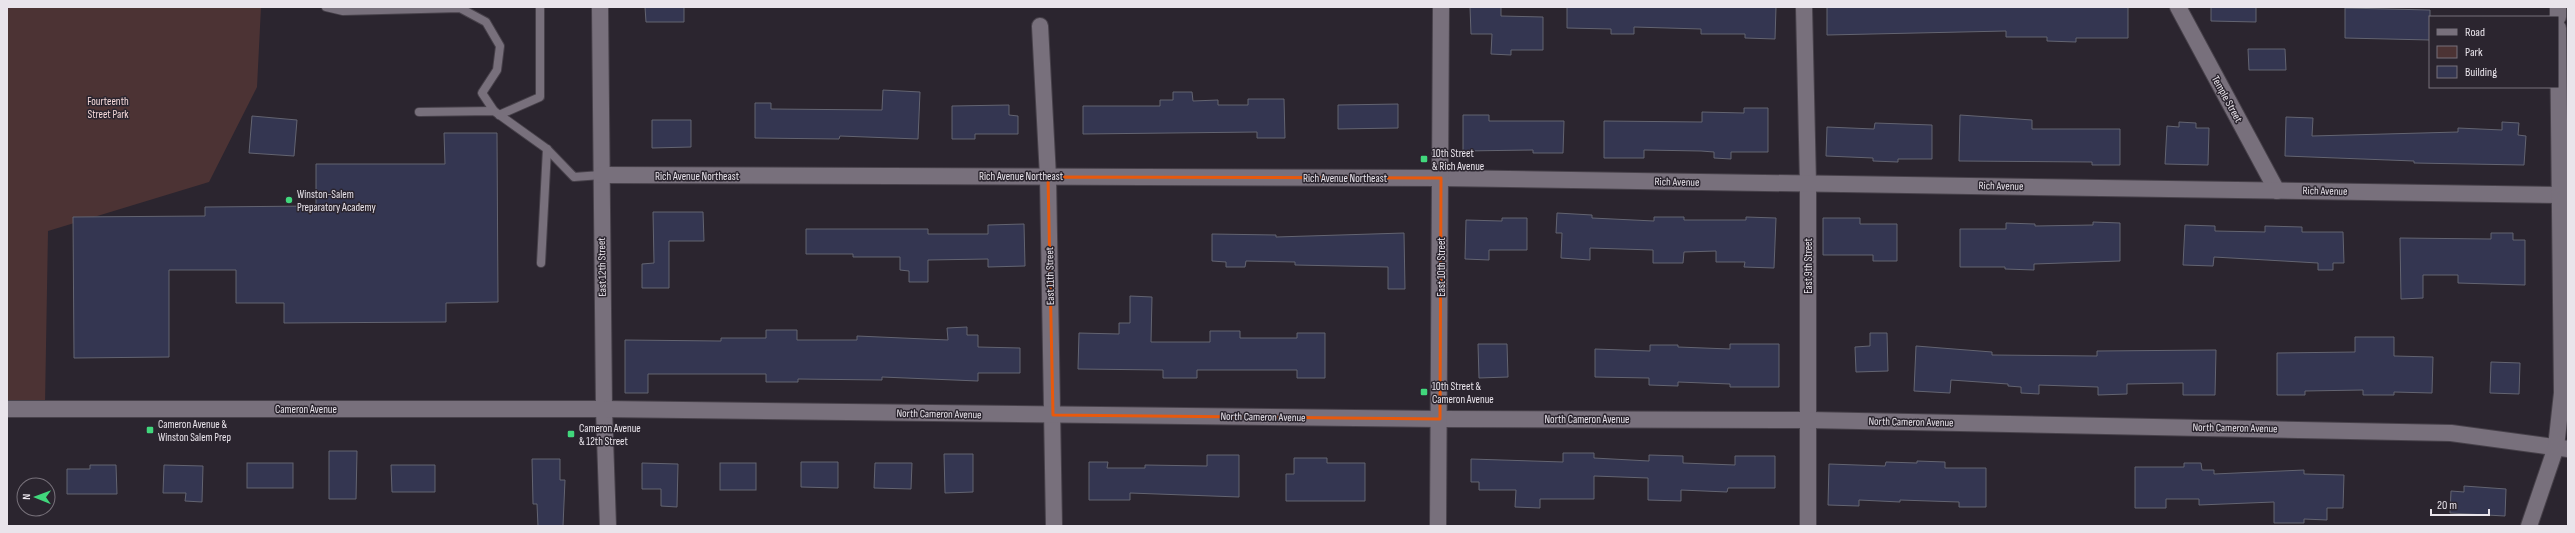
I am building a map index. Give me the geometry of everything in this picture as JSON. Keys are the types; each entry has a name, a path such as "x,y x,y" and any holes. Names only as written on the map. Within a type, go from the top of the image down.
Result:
{"street":[{"name":"East 12th Street","path":"600,7 604,410 608,526"},
{"name":"East 10th Street","path":"1438,526 1442,7"},
{"name":"East 9th Street","path":"1804,7 1808,184 1808,526"},
{"name":"Temple Street","path":"2178,7 2278,191"},
{"name":"East 11th Street","path":"1040,26 1048,176 1054,526"},
{"path":"2528,526 2562,448 2565,391 2559,84"},
{"name":"Rich Avenue Northeast","path":"601,175 1441,178"},
{"name":"Rich Avenue","path":"1441,178 2561,195"},
{"name":"Cameron Avenue","path":"7,409 604,410"},
{"name":"North Cameron Avenue","path":"604,410 1053,416 1809,420 2451,433 2562,448"}],"lane":[{"path":"326,7 343,11 460,8 486,22 500,46 497,70 482,93 497,113 547,149 574,177 601,175"},
{"path":"419,112 497,113 540,97 540,7"},
{"path":"541,263 547,149"}],"highlighted area":[{"path":"1048,177 1441,178 1440,419 1053,415"}],"green space":[{"name":"Fourteenth Street Park","path":"7,7 261,7 257,87 209,182 48,231 45,405 7,405"}],"building":[{"path":"645,7 684,7 684,22 646,22"},
{"path":"1470,7 1501,7 1501,16 1543,17 1543,50 1511,50 1511,55 1491,54 1492,34 1471,34"},
{"path":"1567,7 1776,7 1775,39 1745,38 1745,34 1701,34 1701,29 1634,27 1634,34 1611,34 1611,29 1567,28"},
{"path":"1827,7 2128,7 2128,38 2076,38 2076,42 2047,41 2047,37 2006,37 2006,31 1827,35"},
{"path":"2211,7 2256,7 2256,22 2211,21"},
{"path":"2345,8 2430,10 2429,40 2345,38"},
{"path":"2248,49 2285,49 2286,70 2249,70"},
{"path":"883,90 920,92 918,139 840,136 839,139 755,138 755,103 771,103 771,109 882,110"},
{"path":"1173,92 1192,92 1193,101 1218,100 1218,105 1248,105 1248,99 1284,99 1285,138 1257,138 1257,132 1083,134 1083,106 1160,106 1160,100 1173,100"},
{"path":"1398,104 1398,128 1338,129 1338,105"},
{"path":"1009,105 1009,115 1018,116 1018,134 975,134 975,139 952,139 952,106"},
{"path":"1744,108 1768,108 1768,152 1731,152 1731,159 1714,158 1714,152 1644,150 1644,158 1604,158 1604,121 1702,122 1702,112 1744,113"},
{"path":"1463,115 1489,115 1489,121 1564,121 1563,153 1533,153 1533,150 1463,151"},
{"path":"1960,115 2032,120 2032,129 2120,129 2120,165 2092,165 2092,162 1959,161"},
{"path":"252,116 297,120 294,156 249,153"},
{"path":"2286,117 2313,118 2312,136 2458,132 2458,128 2502,130 2502,122 2519,123 2518,135 2526,136 2524,165 2414,163 2414,161 2285,156"},
{"path":"652,120 691,120 691,147 652,148"},
{"path":"2179,122 2196,123 2196,128 2209,128 2208,165 2165,164 2167,126 2179,127"},
{"path":"1875,123 1932,125 1932,159 1898,159 1898,162 1873,161 1873,158 1826,156 1827,127 1874,129"},
{"path":"444,133 497,133 498,302 446,303 446,322 284,323 284,303 236,303 236,270 169,270 169,357 74,358 73,217 205,216 205,207 316,206 316,164 445,164"},
{"path":"653,212 703,212 704,241 669,241 669,288 642,288 642,264 654,263"},
{"path":"1557,213 1592,215 1592,218 1654,221 1654,217 1684,217 1684,220 1746,220 1746,217 1776,218 1774,268 1744,267 1745,262 1716,262 1716,251 1684,252 1683,263 1653,263 1653,250 1590,248 1590,260 1561,258 1562,233 1556,233"},
{"path":"1502,218 1527,218 1527,250 1489,250 1489,260 1465,259 1466,220 1502,221"},
{"path":"1823,218 1860,218 1860,224 1897,224 1897,261 1873,261 1873,255 1823,255"},
{"path":"2093,222 2120,223 2120,261 2034,264 2034,270 2005,269 2005,267 1960,267 1960,229 2006,229 2006,223 2035,224 2035,226 2093,225"},
{"path":"1024,224 1025,266 988,267 988,259 928,260 928,282 909,282 909,271 900,270 900,257 853,257 853,254 806,254 806,229 928,229 928,234 988,234 988,225"},
{"path":"2185,225 2215,226 2215,231 2265,232 2265,226 2302,227 2302,232 2343,232 2344,263 2333,263 2333,270 2318,270 2318,263 2214,257 2213,266 2183,265"},
{"path":"1404,233 1405,289 1388,289 1388,267 1295,265 1295,262 1246,261 1245,267 1226,267 1226,262 1212,261 1212,234 1276,235 1276,237"},
{"path":"2491,233 2513,233 2513,240 2525,240 2525,285 2458,283 2458,275 2423,275 2423,298 2401,299 2400,238 2491,239"},
{"path":"1130,296 1152,297 1151,342 1210,342 1210,331 1240,331 1240,338 1297,338 1297,333 1325,333 1325,378 1297,378 1297,370 1197,370 1197,378 1163,378 1163,370 1078,369 1079,333 1119,334 1119,323 1130,323"},
{"path":"967,327 967,335 978,335 978,347 1020,348 1020,373 978,373 978,381 882,377 882,380 798,379 798,382 766,382 766,374 648,374 648,393 625,393 625,340 721,341 721,338 766,338 766,330 797,330 797,340 857,340 857,336 948,340 947,328"},
{"path":"1870,333 1887,333 1888,371 1856,372 1855,347 1870,346"},
{"path":"2355,337 2394,337 2394,356 2433,357 2432,393 2394,392 2394,395 2363,395 2363,390 2305,391 2305,395 2277,395 2277,353 2355,352"},
{"path":"1478,344 1507,344 1508,377 1479,378"},
{"path":"1730,344 1779,344 1779,387 1730,387 1730,384 1678,382 1678,386 1649,385 1649,378 1595,377 1595,349 1650,351 1650,345 1678,345 1678,347 1730,349"},
{"path":"1916,346 1992,352 1992,355 2097,356 2097,351 2216,350 2215,395 2183,395 2183,383 2127,384 2127,394 2098,395 2098,387 2039,385 2039,394 2021,393 2021,387 2008,386 2008,384 1951,380 1950,393 1914,391"},
{"path":"2491,362 2520,363 2519,394 2490,393"},
{"path":"329,451 357,451 356,499 329,499"},
{"path":"1563,453 1594,453 1594,458 1649,461 1649,455 1683,456 1683,463 1735,465 1735,456 1775,456 1775,488 1728,488 1727,492 1681,490 1681,501 1648,500 1648,478 1594,476 1594,499 1540,499 1540,508 1515,507 1516,490 1479,490 1479,482 1471,482 1471,459 1563,462"},
{"path":"944,454 973,454 973,492 945,493"},
{"path":"1207,455 1239,455 1239,497 1130,493 1130,500 1089,500 1089,462 1108,462 1107,468 1145,468 1145,465 1207,466"},
{"path":"1294,458 1327,458 1327,463 1365,463 1365,501 1286,501 1286,474 1294,474"},
{"path":"532,459 560,459 560,480 565,480 563,526 538,526 537,504 533,504"},
{"path":"1917,461 1945,462 1945,468 1986,468 1986,507 1959,507 1959,502 1900,500 1900,502 1859,500 1859,506 1828,505 1829,464 1885,466 1886,462 1917,463"},
{"path":"801,462 838,462 838,488 801,487"},
{"path":"247,463 293,463 293,488 247,488"},
{"path":"642,463 678,464 677,507 661,506 661,489 642,489"},
{"path":"720,463 756,463 756,490 720,490"},
{"path":"875,463 912,463 911,489 874,488"},
{"path":"2184,463 2201,463 2202,470 2214,470 2214,474 2304,470 2304,474 2344,475 2343,508 2327,508 2327,520 2304,519 2304,523 2274,523 2274,502 2199,505 2199,499 2166,499 2166,508 2135,508 2135,467 2184,467"},
{"path":"90,465 116,465 117,494 67,494 67,469 90,469"},
{"path":"164,465 203,466 202,502 185,501 186,493 163,493"},
{"path":"391,465 435,465 435,492 392,492"},
{"path":"2464,486 2506,489 2505,516 2450,513 2451,491 2464,492"}],"place":[{"name":"10th Street & Rich Avenue","path":"1424,159"},
{"name":"Winston-Salem Preparatory Academy","path":"289,200"},
{"name":"10th Street & Cameron Avenue","path":"1424,392"},
{"name":"Cameron Avenue & Winston Salem Prep","path":"150,430"},
{"name":"Cameron Avenue & 12th Street","path":"571,434"}]}
